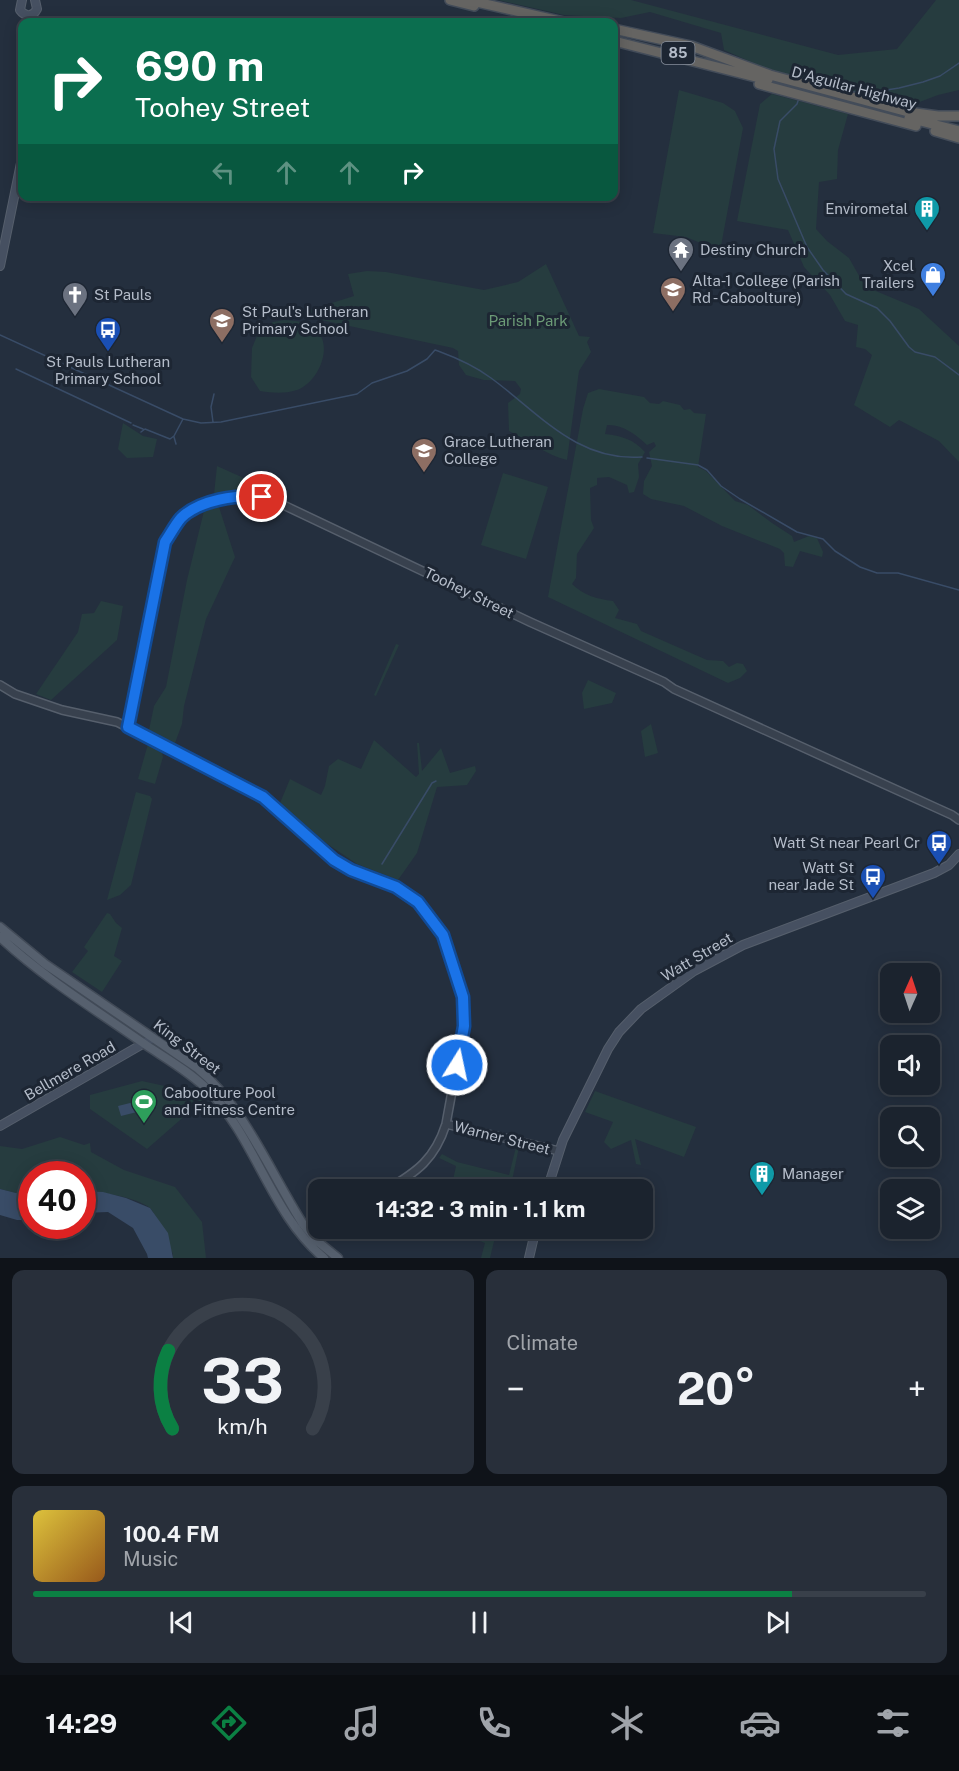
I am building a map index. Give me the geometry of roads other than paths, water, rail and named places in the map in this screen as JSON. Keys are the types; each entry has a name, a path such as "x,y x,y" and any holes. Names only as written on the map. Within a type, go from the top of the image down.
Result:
{"highway":[{"path":"450,0 525,18"},
{"path":"468,0 548,18"},
{"path":"618,30 691,46 759,71 786,85 902,116 959,116"},
{"name":"D'Aguilar Highway","path":"618,37 786,85"},
{"name":"D'Aguilar Highway","path":"618,42 742,73"},
{"path":"663,54 671,60 786,85 902,116 959,138"},
{"name":"D'Aguilar Highway","path":"902,116 959,131"}],"main road":[{"path":"21,0 19,8 28,18"},
{"path":"33,18 38,6 35,0"},
{"path":"24,14 35,13"},
{"path":"0,266 18,178"},
{"name":"Watt Street","path":"550,1179 559,1151 608,1049 631,1019 652,1001 694,971 728,951 934,873 949,865 959,854"},
{"name":"King Street","path":"0,927 45,964 197,1068 218,1087 237,1113 254,1150"},
{"name":"King Street","path":"0,936 52,979 208,1090 254,1150 296,1212 308,1237"},
{"name":"Bellmere Road","path":"0,1126 153,1038"},
{"name":"King Street","path":"310,1239 324,1258"},
{"name":"King Street","path":"311,1239 338,1258"},
{"path":"529,1258 533,1239"}],"street":[{"name":"Toohey Street","path":"128,727 165,542 181,518 194,509 210,503 254,496 276,502 530,622 664,682 674,689 956,817"},
{"path":"0,685 15,694 62,710 117,722 263,797 334,860 351,870 396,887 418,902 432,918 443,935 463,997 464,1026 446,1124 435,1150 423,1166 403,1179"},
{"name":"Warner Street","path":"446,1124 559,1151"}],"water":[{"path":"154,1097 157,1107 121,1116 118,1106"},
{"path":"0,1189 18,1193 18,1220 0,1215"},
{"path":"96,1192 126,1198 150,1208 168,1233 173,1258 148,1258 133,1228 108,1212 96,1212"}],"waterway":[{"path":"807,80 862,94 923,82 940,76 959,63"},
{"path":"799,98 797,104 780,121 774,149 778,179 807,247 823,270 846,294 877,308 915,352 935,357 959,375"},
{"path":"0,335 183,419 201,423 221,422 357,394 372,383 407,371 427,359 435,350 452,356 485,374 543,420 578,443 598,452 642,457"},
{"path":"16,369 131,423"},
{"path":"213,422 211,407 214,394"},
{"path":"141,432 145,429 170,439 183,419"},
{"path":"133,425 143,429"},
{"path":"174,437 176,444"},
{"path":"647,458 698,465 707,470 721,486 740,499 797,532 823,539 835,551 860,567 877,573 898,573 959,590"},
{"path":"382,864 432,783 436,781"}],"place":[{"name":"Envirometal","path":"927,232"},
{"name":"Destiny Church","path":"681,273"},
{"name":"Xcel Trailers","path":"933,298"},
{"name":"Alta-1 College (Parish Rd - Caboolture)","path":"673,313"},
{"name":"St Pauls","path":"75,318"},
{"name":"St Paul's Lutheran Primary School","path":"222,344"},
{"name":"St Pauls Lutheran Primary School","path":"108,353"},
{"name":"Grace Lutheran College","path":"424,474"},
{"name":"Watt St near Pearl Cr","path":"939,866"},
{"name":"Watt St near Jade St","path":"873,900"},
{"name":"Caboolture Pool and Fitness Centre","path":"144,1125"},
{"name":"Manager","path":"762,1197"}],"park label":[{"name":"Parish Park","path":"528,321"}]}
